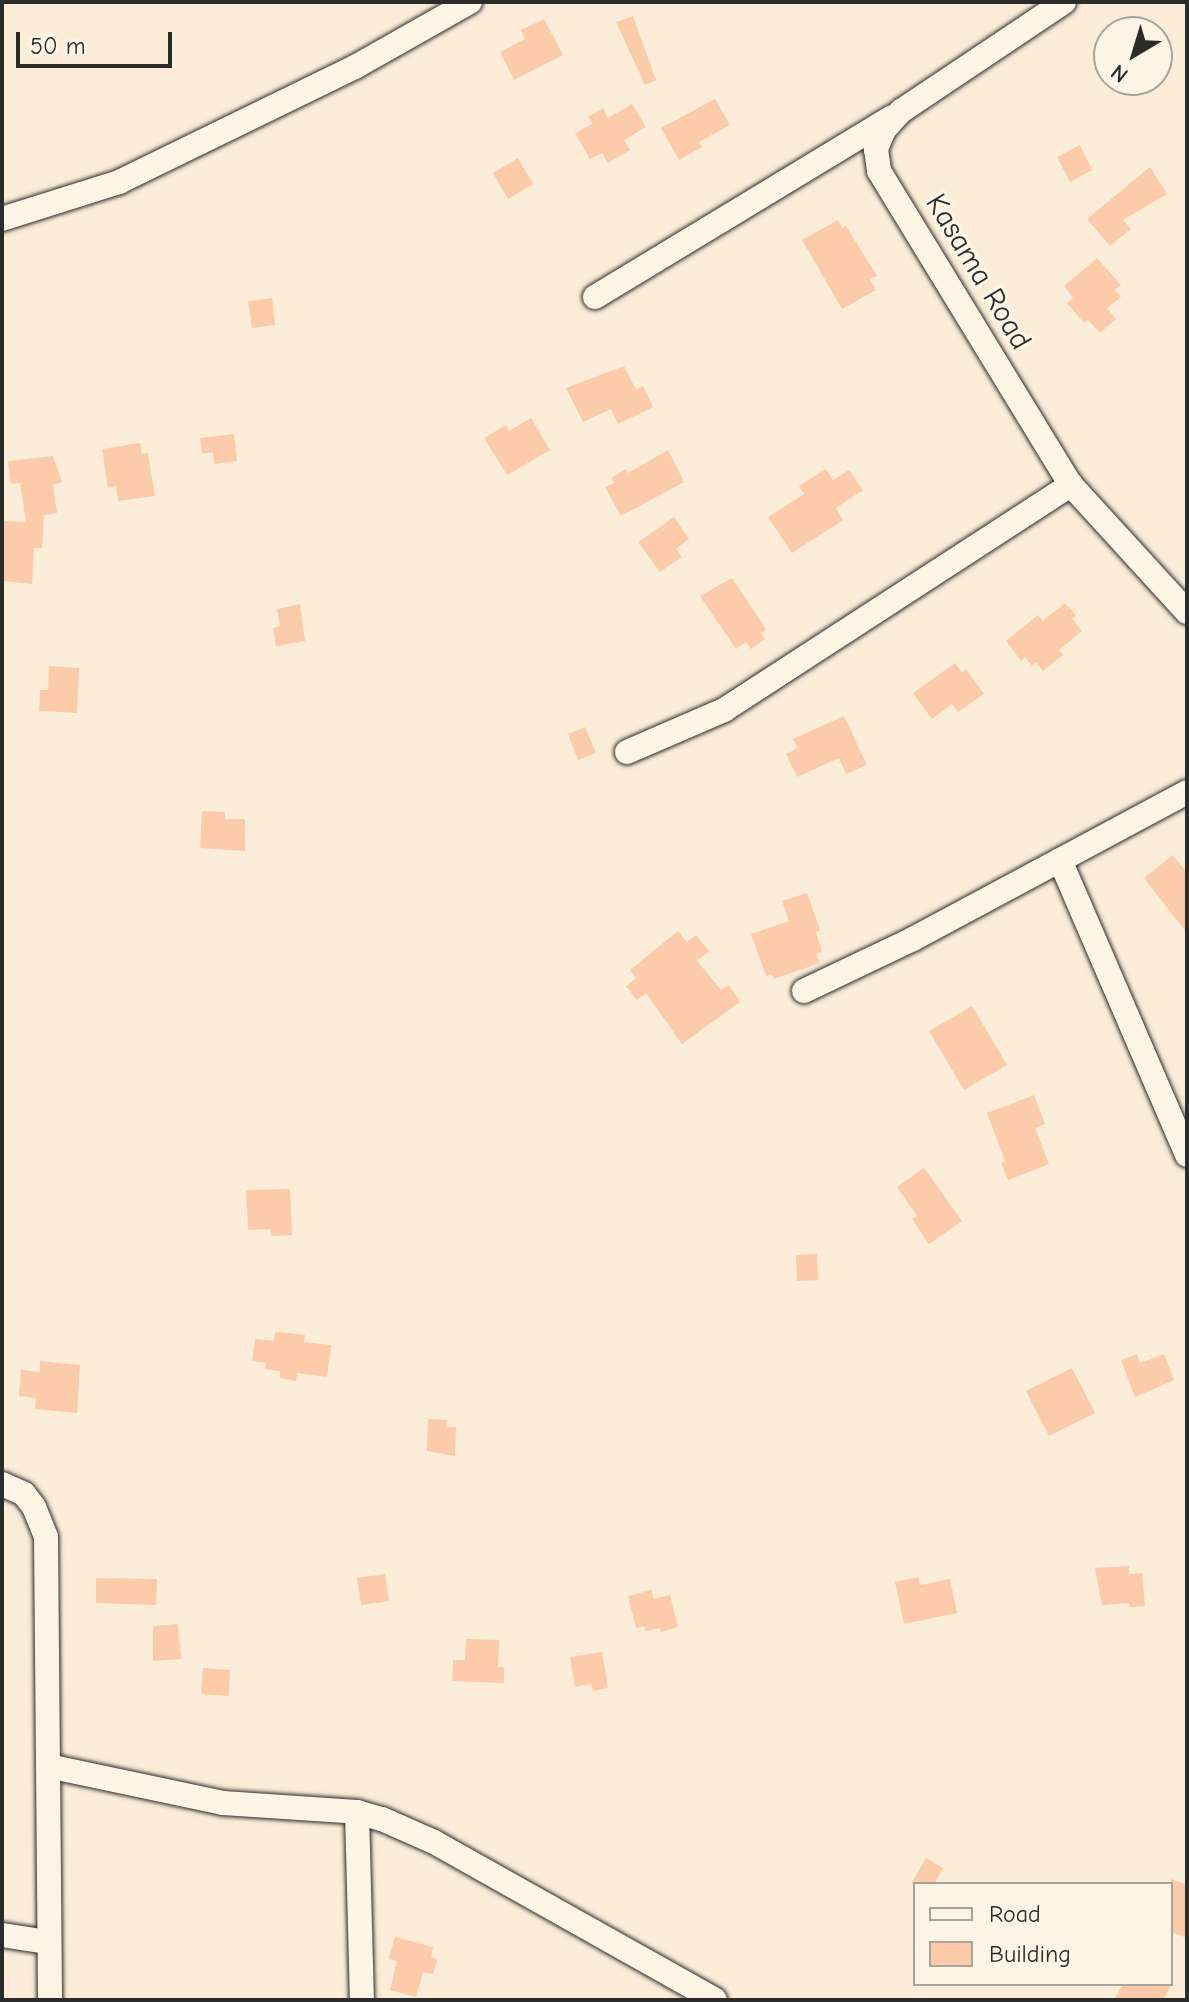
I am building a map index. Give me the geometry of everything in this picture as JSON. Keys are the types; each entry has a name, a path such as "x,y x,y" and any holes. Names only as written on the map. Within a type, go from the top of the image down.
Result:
{"street":[{"path":"2,219 119,182 355,67 470,2"},
{"name":"Kasama Road","path":"1064,2 901,111 884,130 876,149 879,171 1071,485 1187,612"},
{"path":"595,297 901,111"},
{"path":"627,752 724,710 1071,485"},
{"path":"804,991 913,939 1187,792"},
{"path":"1060,860 1187,1155"},
{"path":"5,1484 24,1494 34,1507 46,1537 47,1942 50,2000"},
{"path":"48,1766 223,1803 357,1812 434,1842 715,2000"},
{"path":"357,1812 362,2000"},
{"path":"2,1935 47,1942"}],"building":[{"path":"633,16 656,80 645,85 616,22"},
{"path":"544,19 563,55 514,80 500,52 525,39 521,30"},
{"path":"715,99 730,125 699,142 702,147 679,160 661,128"},
{"path":"632,104 646,127 624,140 630,150 608,163 602,153 590,159 575,133 592,124 588,117 603,108 608,118"},
{"path":"1080,145 1092,170 1070,182 1057,157"},
{"path":"518,158 533,184 508,199 493,173"},
{"path":"1150,167 1167,194 1123,220 1131,229 1110,246 1087,219"},
{"path":"838,220 842,228 846,226 877,276 870,279 876,290 842,309 802,240"},
{"path":"1097,258 1121,285 1115,290 1121,297 1107,308 1116,319 1100,333 1088,320 1084,323 1067,303 1073,298 1064,286"},
{"path":"272,298 275,325 252,328 248,301"},
{"path":"624,366 636,390 643,386 653,407 618,424 611,409 583,422 566,388"},
{"path":"531,418 550,450 507,475 484,438 506,425 509,431"},
{"path":"234,434 237,461 214,464 213,452 202,454 200,438"},
{"path":"140,443 142,454 148,453 155,496 118,501 116,486 108,488 102,449"},
{"path":"668,450 684,482 621,516 605,487 614,483 611,478 626,469 628,473"},
{"path":"53,456 62,483 53,484 57,513 44,515 42,548 34,548 32,584 2,581 2,521 26,522 20,483 11,484 8,461"},
{"path":"826,469 833,480 849,470 863,490 836,508 843,520 792,553 768,517 804,494 799,486"},
{"path":"674,517 689,539 676,549 682,557 660,572 638,542"},
{"path":"732,578 766,629 761,633 765,639 751,649 746,642 736,649 700,596"},
{"path":"1065,603 1076,615 1072,619 1082,631 1059,650 1063,655 1043,671 1036,662 1032,666 1025,657 1021,661 1006,641 1038,615 1043,621"},
{"path":"300,604 305,641 276,646 273,628 280,626 277,609"},
{"path":"955,663 962,672 966,669 984,694 958,712 952,704 932,719 913,693"},
{"path":"49,666 79,668 77,713 39,711 40,690 48,690"},
{"path":"844,716 867,765 846,774 839,758 797,777 786,754 798,748 793,739"},
{"path":"585,727 596,753 578,760 568,734"},
{"path":"202,811 225,812 225,819 245,819 245,851 200,848"},
{"path":"1173,855 1187,873 1187,933 1144,878"},
{"path":"807,893 820,930 816,932 822,952 816,954 820,963 774,979 772,974 766,976 751,934 789,921 782,901"},
{"path":"678,931 687,942 696,935 709,951 697,961 721,990 729,985 740,1002 682,1044 646,993 637,1000 626,986 636,978 630,970"},
{"path":"972,1006 1007,1065 964,1090 929,1031"},
{"path":"1034,1095 1045,1124 1035,1128 1049,1164 1008,1180 1001,1163 1005,1161 987,1113"},
{"path":"924,1168 962,1221 929,1244 912,1219 917,1216 897,1187"},
{"path":"290,1189 292,1235 271,1236 270,1229 248,1230 246,1190"},
{"path":"817,1254 818,1280 797,1281 796,1255"},
{"path":"275,1332 305,1335 304,1342 331,1345 327,1377 297,1373 296,1381 280,1378 280,1371 265,1369 266,1363 252,1361 255,1339 274,1341"},
{"path":"1137,1354 1140,1363 1164,1354 1174,1380 1135,1397 1121,1360"},
{"path":"40,1361 80,1365 77,1413 35,1409 36,1398 19,1396 21,1370 40,1372"},
{"path":"1072,1368 1095,1413 1049,1436 1026,1391"},
{"path":"428,1419 447,1420 446,1427 456,1427 455,1456 427,1451"},
{"path":"1129,1566 1129,1574 1142,1573 1145,1606 1129,1607 1129,1603 1102,1605 1095,1568"},
{"path":"385,1574 389,1601 361,1605 357,1578"},
{"path":"918,1577 920,1585 950,1579 957,1613 904,1624 895,1582"},
{"path":"96,1578 157,1579 156,1605 96,1603"},
{"path":"651,1590 654,1599 670,1595 678,1627 661,1632 660,1628 646,1631 644,1626 636,1628 628,1596"},
{"path":"178,1624 181,1659 153,1661 153,1626"},
{"path":"466,1639 499,1640 498,1667 504,1667 504,1683 452,1681 453,1660 465,1660"},
{"path":"602,1652 608,1688 593,1691 591,1684 575,1687 570,1657"},
{"path":"203,1668 230,1670 229,1696 201,1694"},
{"path":"926,1858 943,1868 935,1882 911,1884"},
{"path":"1171,1879 1187,1885 1187,1938 1173,1933"},
{"path":"395,1937 433,1947 431,1957 437,1959 433,1974 423,1972 416,1997 390,1990 397,1961 389,1959"},
{"path":"1122,1986 1171,1986 1163,2000 1114,2000"}]}
